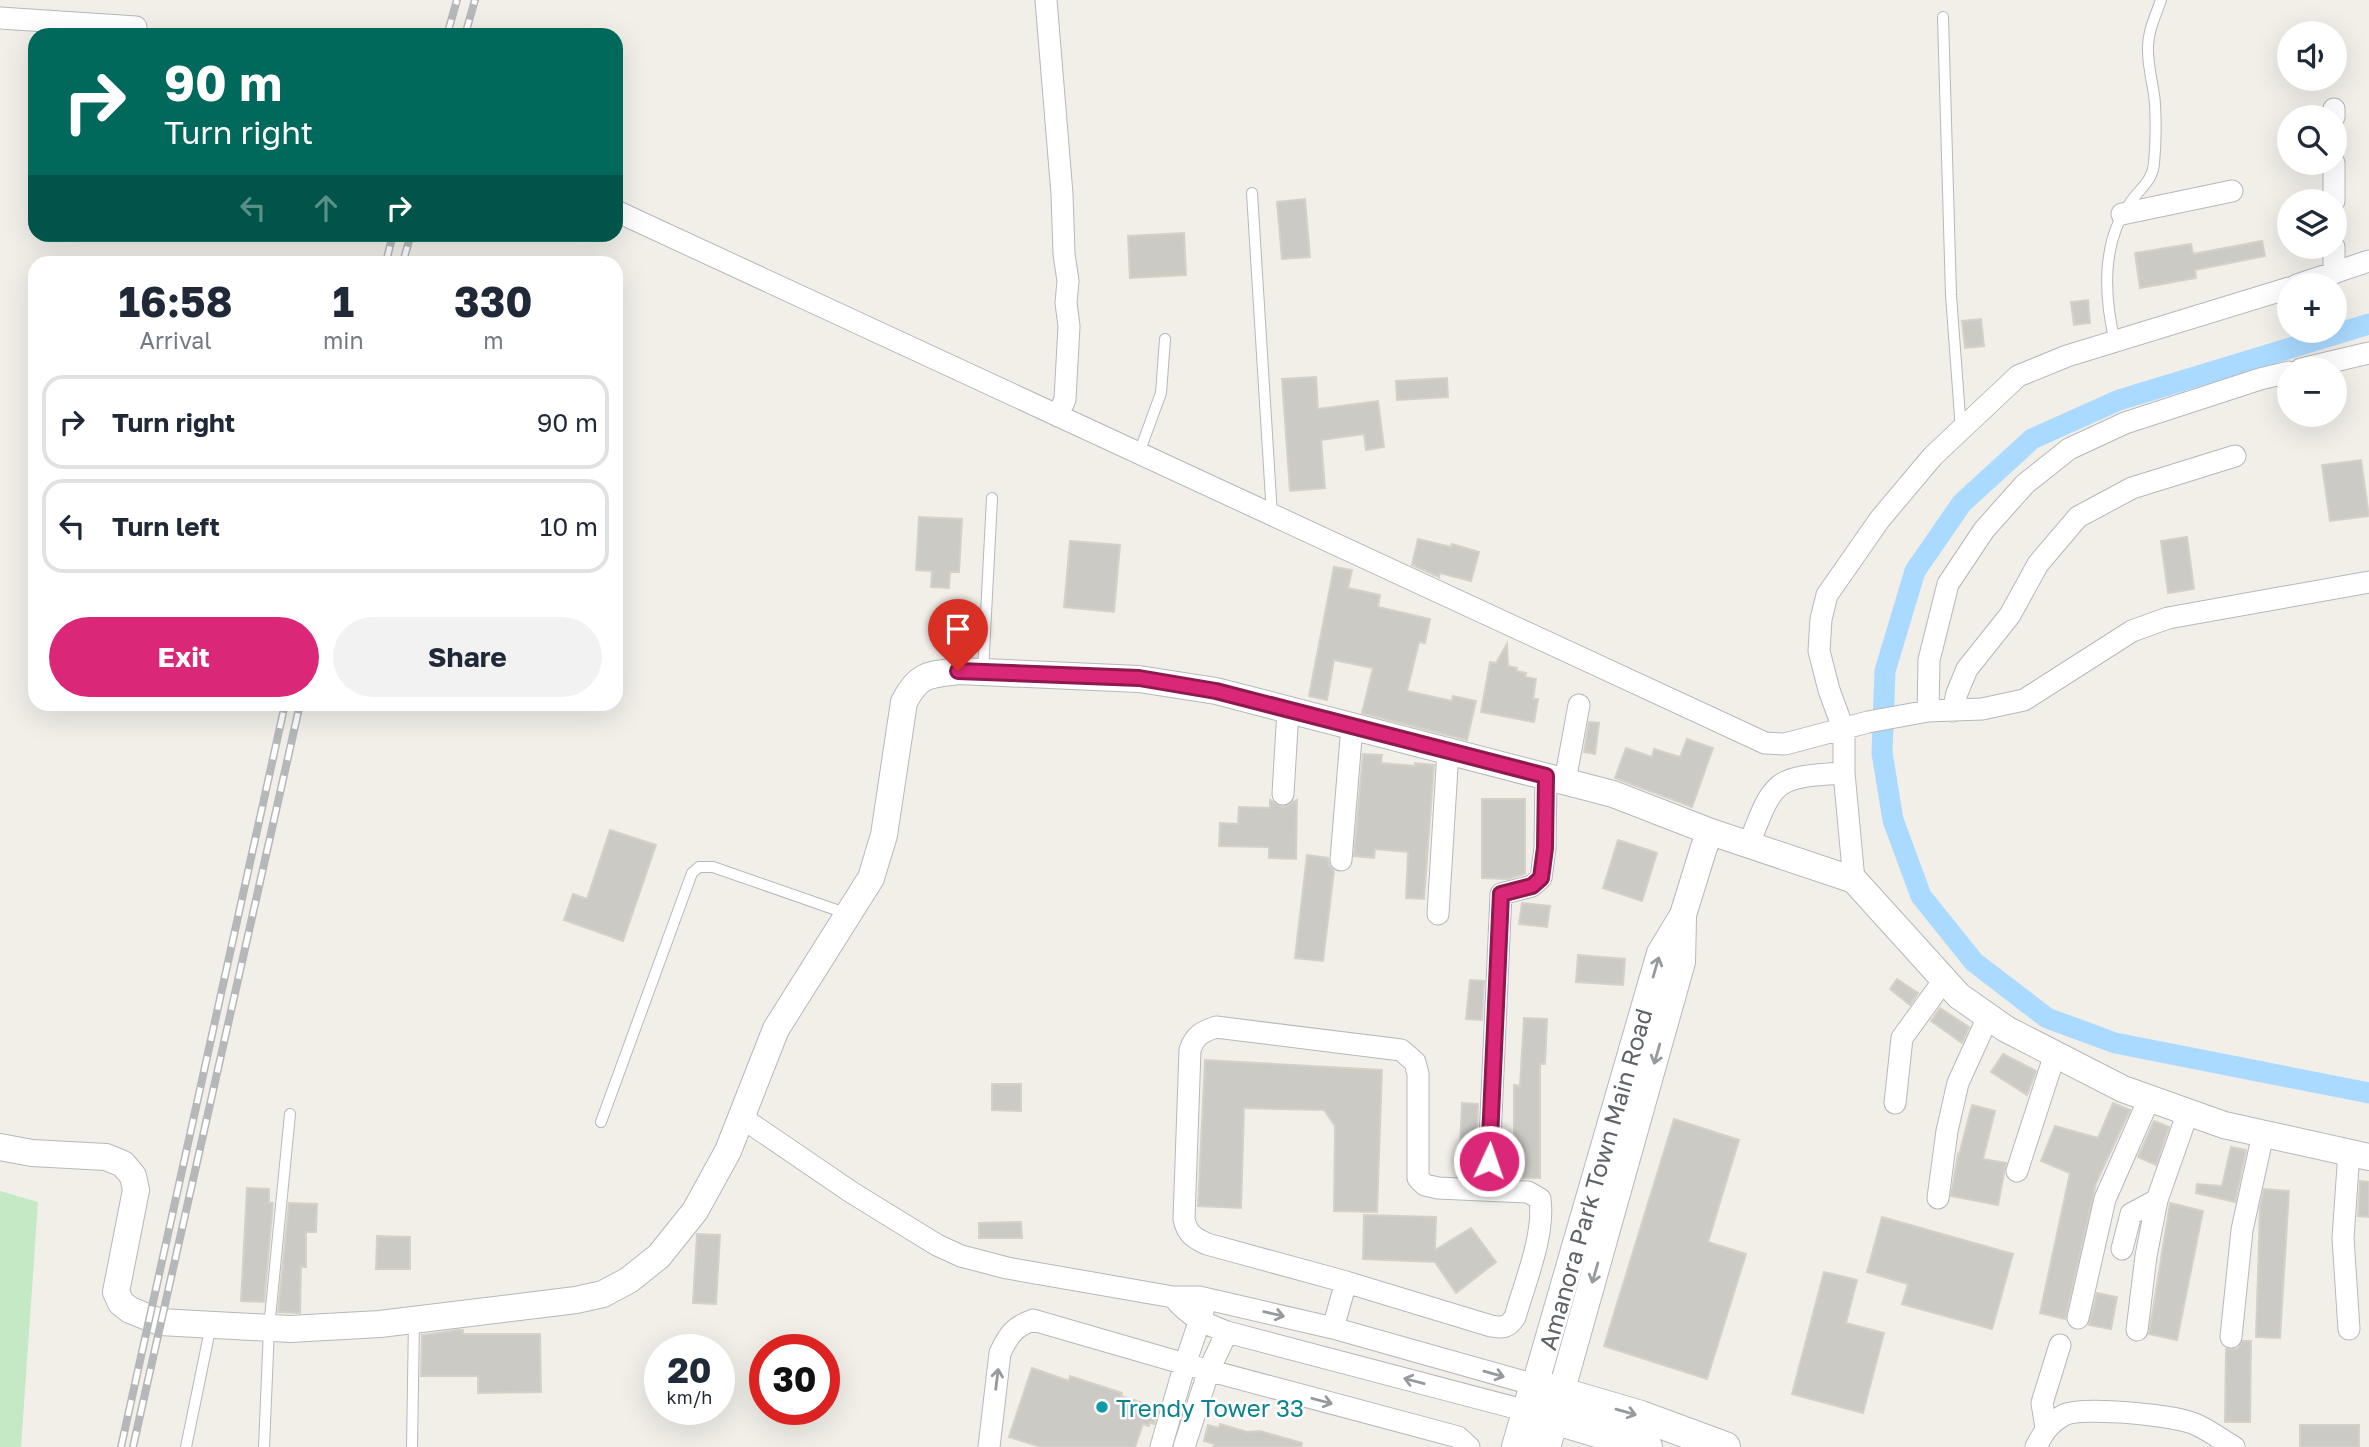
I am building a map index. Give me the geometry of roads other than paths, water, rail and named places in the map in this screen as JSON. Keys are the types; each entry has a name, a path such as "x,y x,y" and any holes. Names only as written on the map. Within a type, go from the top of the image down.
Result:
{"main road":[{"path":"1544,1411 1600,1440 1647,1447"},
{"path":"1544,1411 1641,1416 1725,1447"},
{"name":"Amanora Park Town Main Road","path":"1517,1447 1544,1411"}],"street":[{"path":"1046,0 1068,281 1066,303 1069,326 1065,399 1058,416"},
{"path":"0,18 136,27"},
{"path":"2122,214 2232,191"},
{"path":"623,214 1765,743 1785,744 1844,731 1868,722 1928,711 1982,709 2024,700 2132,631 2168,618 2369,582"},
{"path":"2334,259 2334,273 2369,261"},
{"path":"1854,880 1844,773 1844,731 1819,651 1821,619 1827,595 1880,519 1933,456 2018,376 2067,356 2277,292"},
{"path":"2347,358 2369,353"},
{"path":"1928,711 1929,660 1948,584 1984,530 2025,484 2069,449 2125,423 2277,375"},
{"path":"1953,711 1957,692 1967,669 2010,615 2038,564 2078,517 2132,488 2235,456"},
{"path":"0,1147 32,1153 107,1157 123,1164 132,1176 136,1190 116,1292 121,1303 130,1310 160,1322 269,1328 328,1327 414,1320 589,1299 628,1280 659,1256 695,1211 728,1151 776,1029 871,878 884,835 904,702 913,684 930,675 958,671 1139,678 1216,691 1613,793 1711,832 1854,880 1959,996 2006,1029 2123,1089 2149,1099 2224,1125 2359,1154 2343,1238 2349,1329"},
{"path":"1489,1161 1501,894 1532,886 1541,878 1555,778 1579,705"},
{"path":"1283,794 1288,710"},
{"path":"1341,860 1352,726"},
{"path":"1438,914 1448,751"},
{"path":"1749,844 1765,804 1777,787 1786,780 1801,776 1844,773"},
{"name":"Amanora Park Town Main Road","path":"1544,1411 1630,1103 1660,953 1683,915 1711,832"},
{"path":"1895,1103 1902,1038 1944,980"},
{"path":"1938,1198 1947,1131 1958,1083 1988,1017"},
{"path":"1216,1027 1402,1050 1415,1062 1418,1074 1418,1178 1425,1185 1438,1188 1528,1192 1540,1199 1542,1215 1539,1233 1515,1317 1510,1324 1502,1328 1346,1282 1208,1244 1186,1230 1184,1219 1190,1050 1194,1038 1203,1031 1216,1027"},
{"path":"2017,1171 2055,1055"},
{"path":"2078,1318 2105,1199 2149,1099"},
{"path":"2137,1330 2146,1256 2157,1200 2188,1112"},
{"path":"741,1117 851,1192 937,1245 961,1255 1007,1268 1173,1297 1208,1299 1333,1328 1544,1411"},
{"path":"2231,1337 2242,1230 2263,1134"},
{"path":"2122,1249 2131,1214 2157,1200"},
{"path":"1333,1328 1346,1282"},
{"path":"1173,1297 1185,1311 1200,1322 1227,1332 1544,1411"},
{"path":"1161,1447 1185,1364 1208,1299"},
{"path":"989,1447 1000,1353 1017,1326 1033,1320 1458,1437 1469,1447"},
{"path":"1184,1447 1209,1370 1227,1332"},
{"path":"2046,1428 2042,1403 2060,1345"},
{"path":"2036,1447 2046,1428 2065,1414 2087,1410 2195,1423 2234,1447"}],"lane":[{"path":"2115,342 2109,316 2108,270 2111,241 2122,214 2130,201 2148,183 2154,166 2155,105 2148,51 2150,28 2161,0"},
{"path":"1943,17 1951,295 1961,430"},
{"path":"1252,193 1272,515"},
{"path":"1139,453 1161,393 1165,339"},
{"path":"983,672 992,498"},
{"path":"601,1122 692,873 699,867 713,867 849,914"},
{"path":"264,1447 269,1328 289,1114"},
{"path":"412,1447 414,1320"},
{"path":"186,1447 211,1325"}],"waterway":[{"path":"2369,324 2119,400 2032,439 1962,503 1915,571 1885,671 1882,753 1893,820 1921,896 1974,962 2047,1018 2115,1043 2369,1093"}],"railway":[{"path":"449,28 457,0"},
{"path":"467,28 475,0"},
{"path":"388,256 391,242"},
{"path":"405,256 409,242"},
{"path":"121,1447 283,711"},
{"path":"133,1447 298,711"}],"place":[{"name":"Trendy Tower 33","path":"1102,1407"}]}
